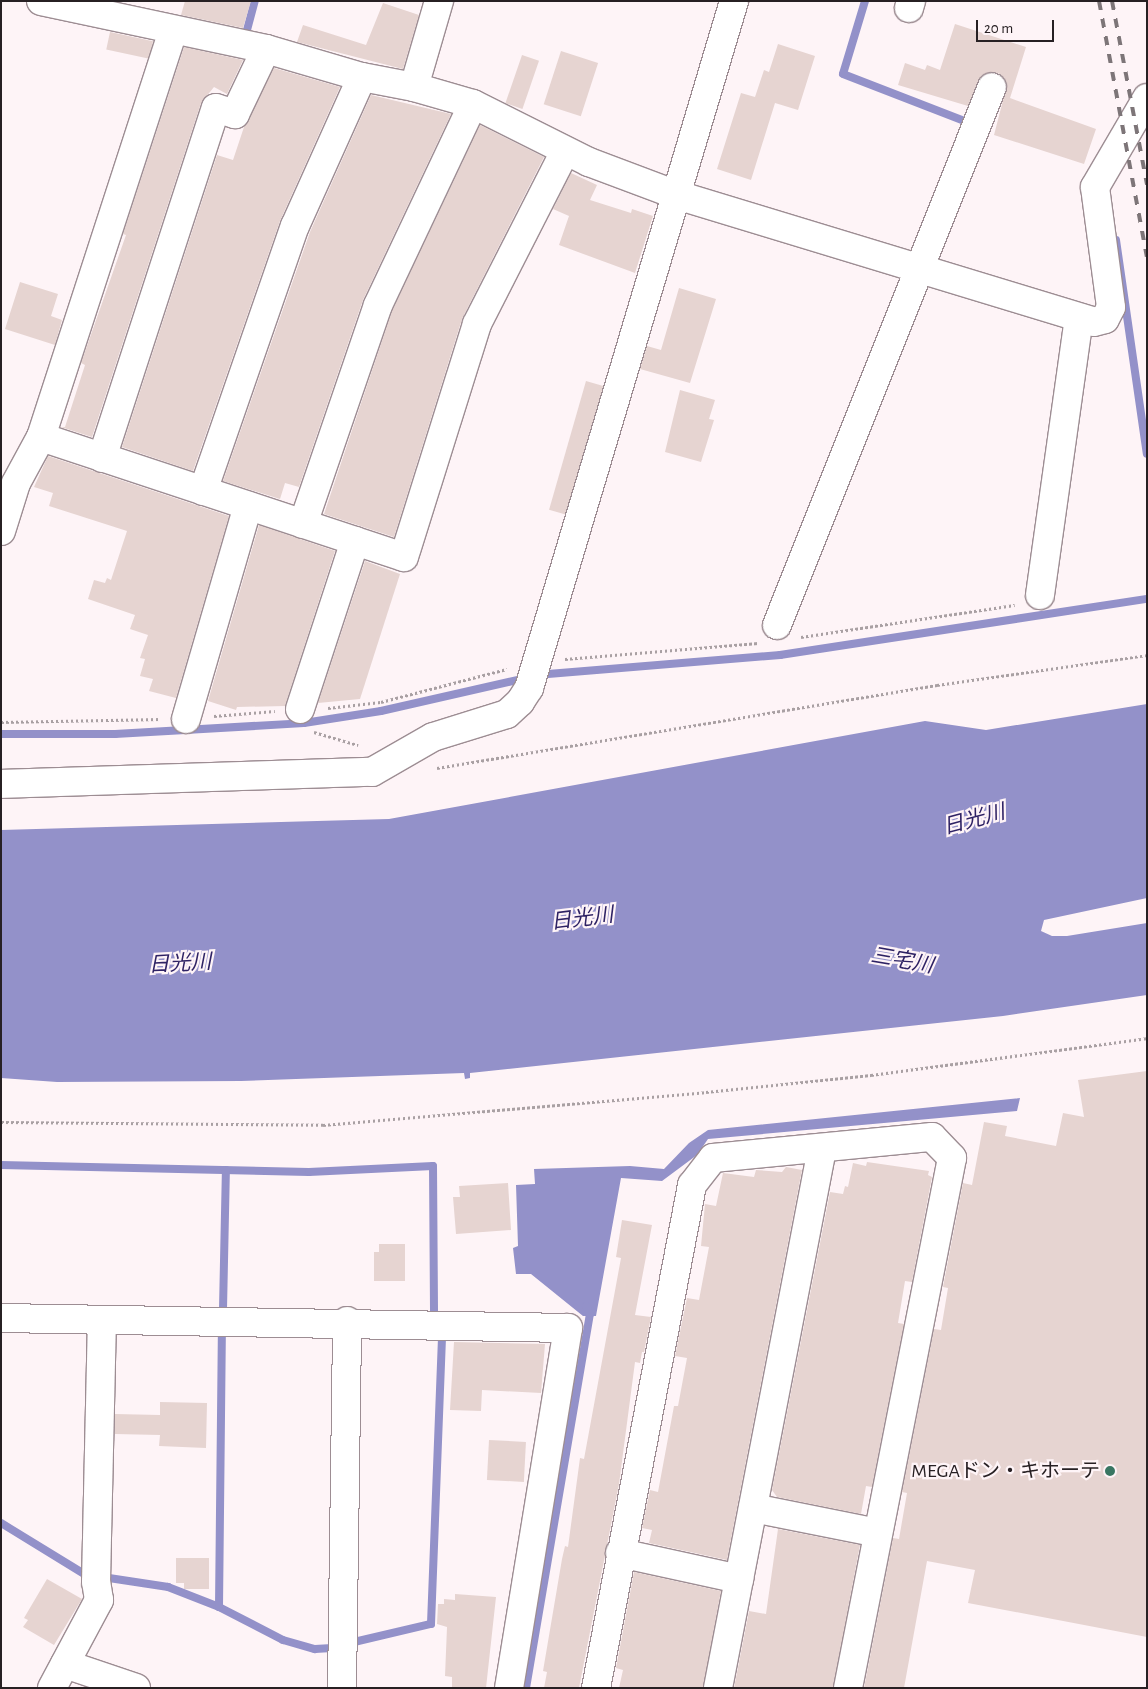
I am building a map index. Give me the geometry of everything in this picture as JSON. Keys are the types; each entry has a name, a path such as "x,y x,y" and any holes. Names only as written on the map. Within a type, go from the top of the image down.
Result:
{"street":[{"path":"41,1 111,9 174,30 266,49 362,77 414,87 473,104 566,150 677,195 1094,322 1105,319 1111,307 1095,187 1147,98"},
{"path":"414,87 439,1"},
{"path":"1,784 372,772 433,737 507,714 520,702 529,688 537,662 734,1"},
{"path":"1,531 16,483 41,437 174,30"},
{"path":"102,458 216,108 235,114 266,49"},
{"path":"203,491 295,226 362,77"},
{"path":"777,635 992,87"},
{"path":"303,524 378,305 473,104"},
{"path":"41,437 404,557 477,324 566,150"},
{"path":"1040,595 1079,318"},
{"path":"186,718 248,506"},
{"path":"304,720 355,541"},
{"path":"596,1688 620,1554 692,1185 713,1158 932,1137 952,1158 848,1688"},
{"path":"718,1688 822,1149"},
{"path":"1,1318 347,1322 568,1328 509,1688"},
{"path":"52,1688 99,1600 96,1582 102,1320"},
{"path":"342,1688 347,1322"},
{"path":"753,1508 878,1533"},
{"path":"620,1554 739,1579"},
{"path":"65,1664 136,1688"}],"path":[{"path":"1,722 186,718 304,720 537,662 777,635 1038,602 1040,595"},
{"path":"435,768 928,687 1147,655"},
{"path":"304,720 349,740 365,750 378,768"},
{"path":"1,1122 323,1125 706,1092 871,1075 1147,1038"}],"water":[{"path":"1147,704 1147,898 1044,920 1041,931 1052,936 1067,936 1147,923 1147,995 1003,1016 470,1073 470,1078 465,1079 464,1073 241,1081 57,1082 1,1078 1,830 389,819 925,721 986,730"},
{"path":"1020,1098 1017,1111 708,1139 697,1155 662,1181 621,1178 596,1316 583,1316 531,1274 516,1274 513,1248 518,1246 516,1185 535,1184 534,1169 630,1166 664,1169 689,1143 708,1130"}],"building":[{"path":"185,1 251,1 243,28 181,15"},
{"path":"383,3 419,15 403,69 297,42 303,25 366,45"},
{"path":"955,24 1026,47 1010,98 1096,129 1084,164 994,135 1007,85 998,73 982,75 968,106 898,85 905,63 925,70 927,65 940,70"},
{"path":"110,32 153,41 149,59 106,50"},
{"path":"778,44 815,56 798,110 775,103 751,180 717,169 741,93 755,97 764,70 769,72"},
{"path":"184,47 243,60 227,94 214,87 201,103 92,437 61,427 65,427 85,365 81,363 126,235 123,234"},
{"path":"561,51 598,63 581,116 544,104"},
{"path":"522,55 539,61 522,109 505,103"},
{"path":"274,68 340,87 280,221 193,471 122,447 217,155 233,160 244,127"},
{"path":"371,95 451,114 363,300 299,487 285,483 280,499 223,481 310,232"},
{"path":"480,125 544,157 462,319 394,537 324,514 392,311"},
{"path":"571,173 597,185 590,200 631,213 632,209 653,216 635,273 559,245 569,216 553,209"},
{"path":"20,282 58,294 51,316 62,320 55,345 5,329"},
{"path":"679,288 716,299 690,383 640,369 647,346 661,350"},
{"path":"586,381 603,386 566,515 549,510"},
{"path":"680,390 715,400 709,419 714,420 701,462 665,452"},
{"path":"48,456 229,516 176,698 149,691 153,679 140,676 145,659 140,658 148,635 130,629 135,615 88,599 94,580 105,583 107,578 111,580 127,531 49,506 53,493 34,487"},
{"path":"259,525 335,551 285,706 237,707 236,710 208,701"},
{"path":"365,561 400,574 360,699 318,703"},
{"path":"1147,1071 1147,1637 968,1603 975,1570 927,1561 904,1688 864,1688 893,1538 899,1539 907,1493 902,1492 934,1329 941,1330 948,1288 943,1287 963,1183 972,1185 984,1122 1007,1126 1005,1136 1056,1146 1063,1113 1084,1117 1078,1080"},
{"path":"867,1162 929,1171 928,1175 932,1177 912,1282 905,1281 898,1323 904,1324 872,1487 866,1486 861,1514 777,1497 772,1490 830,1192 843,1194 845,1186 848,1187 853,1163 866,1166"},
{"path":"786,1167 802,1170 727,1560 649,1543 652,1530 642,1528 650,1490 658,1492 674,1406 678,1406 687,1358 675,1356 687,1298 699,1300 709,1247 701,1246 705,1204 716,1206 723,1173 754,1177 756,1170 782,1172"},
{"path":"508,1183 511,1230 456,1234 453,1197 460,1197 459,1186"},
{"path":"622,1220 652,1225 635,1315 651,1317 644,1352 642,1352 640,1363 635,1362 619,1484 579,1688 544,1688 547,1672 543,1671 562,1559 565,1546 568,1547 580,1458 584,1459 621,1258 616,1257"},
{"path":"379,1244 405,1244 405,1281 374,1281 374,1252 379,1252"},
{"path":"454,1342 545,1344 541,1393 482,1390 481,1411 450,1410"},
{"path":"160,1402 207,1403 206,1448 159,1446 160,1435 115,1434 115,1414 160,1415"},
{"path":"489,1440 526,1442 524,1482 487,1480"},
{"path":"778,1529 860,1545 833,1688 734,1688 749,1611 766,1614"},
{"path":"176,1558 209,1558 209,1589 184,1589 184,1583 176,1583"},
{"path":"634,1572 721,1591 703,1688 619,1688 623,1670 616,1668"},
{"path":"47,1579 82,1599 54,1645 23,1627 28,1620 24,1618"},
{"path":"455,1594 496,1597 486,1688 452,1688 452,1677 445,1676 447,1627 437,1624 438,1604 444,1604 444,1599 455,1600"}],"waterway":[{"path":"247,30 255,1"},
{"path":"865,1 843,74 967,122"},
{"path":"1116,240 1147,454"},
{"path":"548,674 780,655 1147,599"},
{"path":"1,734 115,734 304,723 381,711 522,679"},
{"path":"1,1165 309,1172 433,1166 434,1311"},
{"path":"223,1309 226,1170"},
{"path":"526,1688 590,1314 586,1306"},
{"path":"219,1607 222,1331"},
{"path":"354,1642 431,1624 442,1337"},
{"path":"1,1523 86,1575"},
{"path":"109,1578 168,1587 219,1607 283,1640 315,1649 332,1648"}],"railway":[{"path":"1099,1 1147,257"},
{"path":"1112,1 1147,185"}],"place":[{"name":"MEGAドン・キホーテ","path":"1110,1471"}],"water label":[{"name":"日光川","path":"974,820"},
{"name":"日光川","path":"582,919"},
{"name":"三宅川","path":"902,961"},
{"name":"日光川","path":"180,964"}]}
